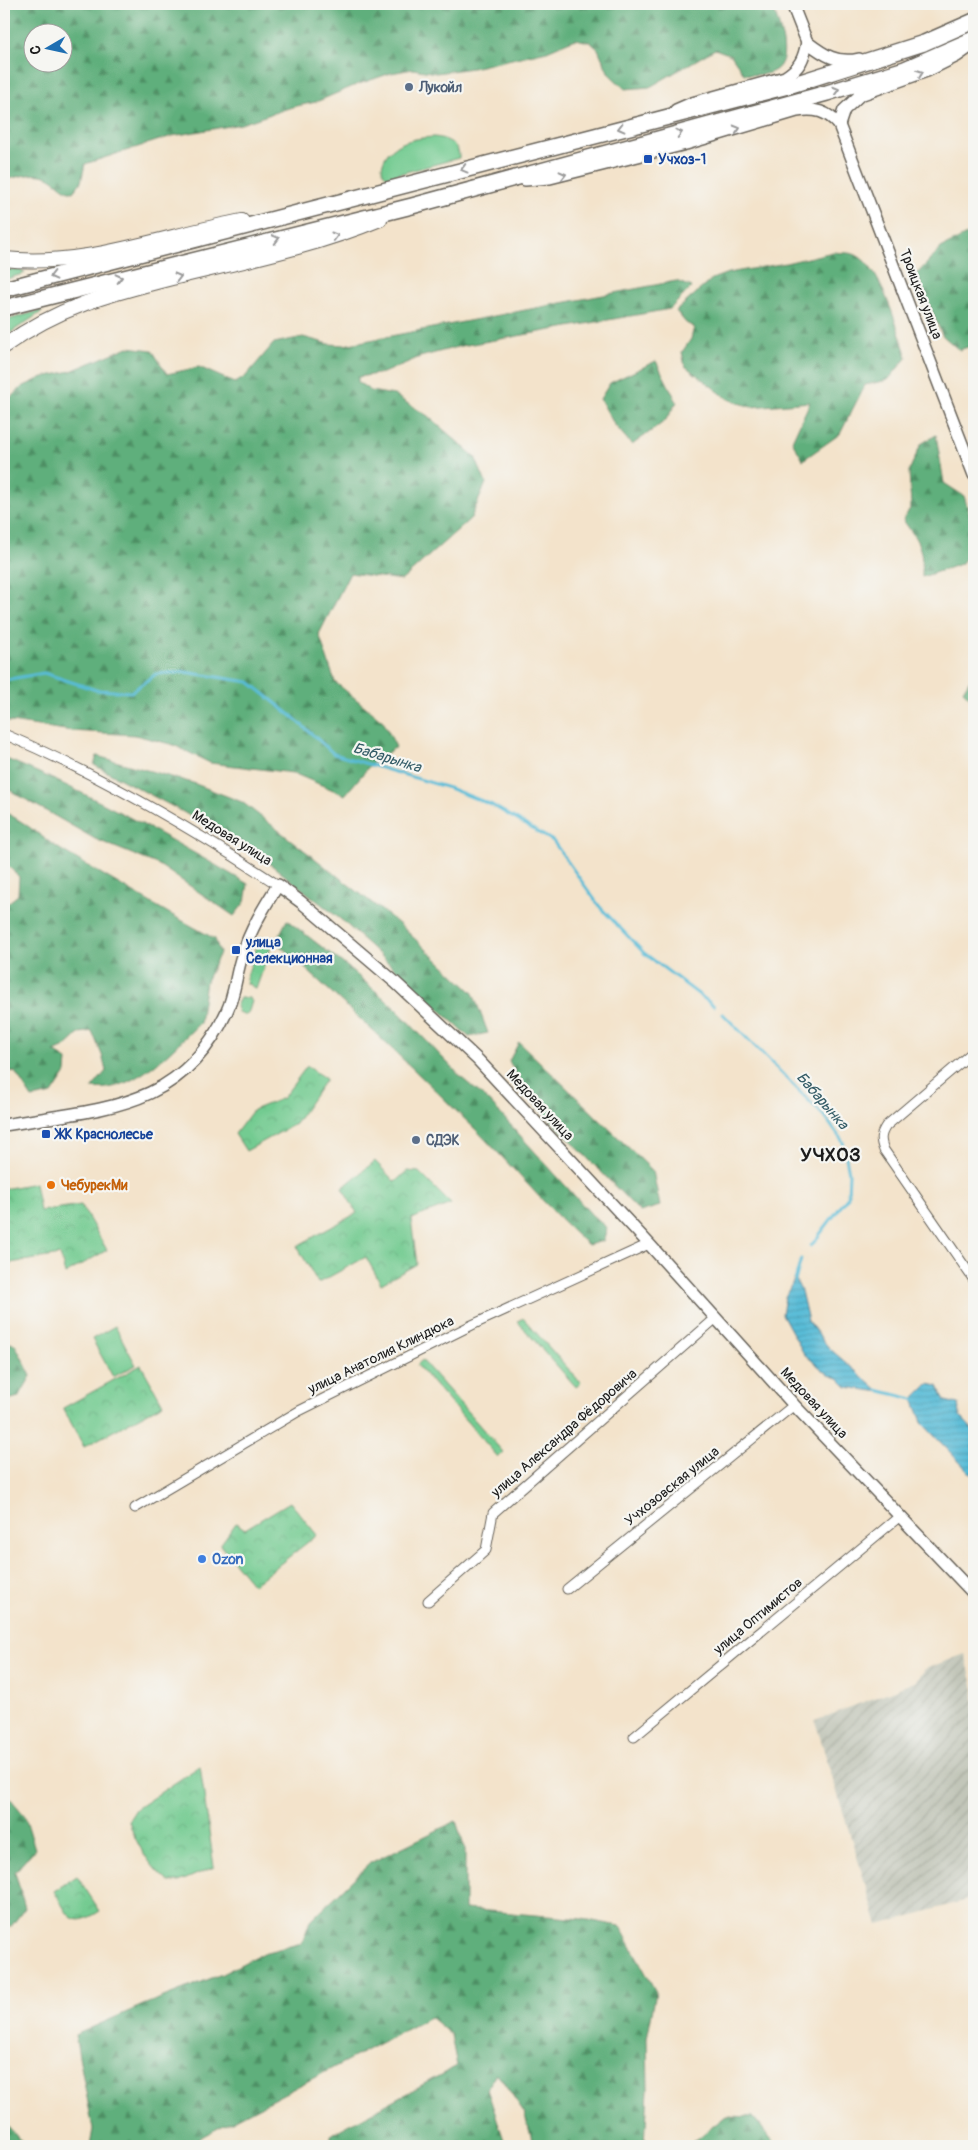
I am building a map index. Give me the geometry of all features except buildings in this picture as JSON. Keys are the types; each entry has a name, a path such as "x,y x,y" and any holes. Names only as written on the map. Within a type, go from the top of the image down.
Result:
{"highway":[{"path":"4,289 804,81 859,65 956,30 974,21"},
{"path":"4,308 412,206 864,82 905,69 974,39"}],"main road":[{"path":"4,259 22,261 75,259 213,226 331,204"},
{"path":"4,346 56,314 98,298 350,232 412,206"}],"street":[{"path":"792,4 807,42 829,58 840,61 857,59 923,37 956,30"},
{"path":"648,122 692,103 785,77 794,72 800,64 807,42"},
{"path":"497,183 550,178 686,144 797,111 821,111 831,116 839,124 844,110 860,95 927,71 957,56 974,44"},
{"name":"Троицкая улица","path":"839,124 974,475"},
{"name":"Медовая улица","path":"4,734 95,777 174,819 278,885 301,902 395,982 478,1060 649,1244 794,1405 974,1594"},
{"path":"4,1125 128,1103 153,1093 178,1076 208,1045 228,1009 247,941 253,927 278,885"},
{"path":"974,1051 886,1126 881,1133 884,1150 974,1280"},
{"name":"улица Анатолия Клиндюка","path":"135,1508 299,1411 487,1318 649,1244"},
{"name":"улица Александра Фёдоровича","path":"428,1601 486,1550 493,1513 716,1318"},
{"name":"Учхозовская улица","path":"567,1589 794,1405"},
{"name":"улица Оптимистов","path":"634,1737 900,1516"}],"shaded area":[{"path":"965,1654 974,1689 974,1898 878,1925 815,1721 917,1681 925,1669"}],"green space":[{"path":"4,4 772,4 783,43 784,54 781,64 774,71 762,74 744,74 731,55 715,49 650,87 625,89 609,74 598,49 590,42 575,39 547,51 472,68 436,73 413,69 391,73 316,102 292,107 241,124 172,136 85,164 81,182 73,192 42,175 4,180"},
{"path":"434,137 455,145 459,158 387,177 384,174 382,171 383,163 391,150 404,142"},
{"path":"974,231 974,345 959,350 942,335 917,274 941,248"},
{"path":"833,252 856,255 865,261 873,272 888,300 907,357 888,380 865,385 840,434 803,460 792,441 810,402 751,407 728,399 685,366 682,352 691,339 694,327 686,323 676,311 712,279 728,273 786,263"},
{"path":"4,269 20,270 25,273 4,280"},
{"path":"676,281 692,287 670,309 461,346 420,357 383,373 358,377 358,382 371,391 394,395 428,416 475,457 486,483 471,518 402,580 350,573 319,634 335,682 383,721 396,747 372,763 345,795 293,773 210,763 174,745 135,735 72,731 4,721 4,403 22,387 43,377 71,371 128,347 152,350 167,374 199,367 235,383 245,377 274,343 303,337 329,344 344,345"},
{"path":"43,311 4,337 4,321"},
{"path":"656,361 677,402 665,421 632,445 614,424 600,399 610,383"},
{"path":"936,435 944,483 964,496 974,529 974,548 961,564 922,577 922,560 917,541 903,520 911,507 909,471 921,444"},
{"path":"974,673 974,702 963,691"},
{"path":"97,756 193,783 242,802 398,923 473,993 488,1033 469,1037 344,922 256,853 94,765"},
{"path":"4,758 97,801 248,884 245,902 234,916 159,865 95,839 4,787"},
{"path":"4,812 25,824 58,848 215,939 220,953 206,981 200,1023 165,1057 137,1077 123,1084 108,1088 92,1088 106,1071 102,1055 92,1031 80,1033 65,1047 54,1052 67,1060 66,1073 52,1094 32,1098 15,1072 4,1070 4,906 18,895 19,877 4,862"},
{"path":"287,920 349,968 395,1008 463,1079 488,1100 592,1215 607,1228 603,1241 588,1245 452,1106 276,942"},
{"path":"260,937 271,947 256,989 247,983 246,979"},
{"path":"240,998 249,998 252,1001 246,1015 238,1012 236,1006"},
{"path":"519,1042 653,1171 660,1206 640,1212 529,1098 509,1061"},
{"path":"307,1066 326,1079 295,1124 246,1151 235,1134 253,1110 283,1098"},
{"path":"375,1161 395,1182 407,1171 419,1172 451,1204 411,1219 417,1264 381,1284 366,1257 318,1283 297,1246 357,1213 342,1188"},
{"path":"35,1183 40,1211 81,1205 107,1250 65,1274 60,1255 4,1264 4,1189"},
{"path":"523,1318 581,1383 576,1387 518,1322"},
{"path":"115,1326 136,1365 113,1377 92,1339"},
{"path":"4,1342 15,1344 31,1376 19,1397 4,1401"},
{"path":"422,1360 503,1452 498,1457 417,1365"},
{"path":"141,1365 163,1404 84,1447 63,1408"},
{"path":"290,1502 317,1535 253,1585 220,1545 236,1523 245,1529"},
{"path":"200,1766 214,1867 179,1882 169,1882 156,1870 144,1854 129,1820 136,1809"},
{"path":"4,1791 25,1816 35,1849 15,1872 25,1908 10,1928 4,1913"},
{"path":"456,1821 465,1849 465,1909 582,1919 620,1926 656,1992 647,2038 648,2089 645,2146 534,2146 524,2112 497,2073 487,2089 506,2146 330,2146 330,2135 457,2066 451,2035 430,2017 184,2146 90,2146 93,2129 75,2035 143,2005 222,1974 263,1953 302,1943 310,1921 370,1863"},
{"path":"77,1876 100,1911 90,1917 77,1920 72,1918 63,1907 54,1891"},
{"path":"726,2116 753,2117 777,2146 688,2146"},
{"path":"4,2121 18,2138 28,2146 4,2146"}],"water":[{"path":"795,1278 801,1291 808,1321 829,1348 880,1392 847,1387 838,1378 829,1375 804,1354 782,1314 785,1297"},
{"path":"928,1384 938,1386 945,1401 959,1404 960,1416 974,1431 974,1477 923,1424 913,1399"}],"waterway":[{"name":"Бабарынка","path":"4,680 44,673 96,690 131,692 156,674 185,672 249,682 293,717 334,754 449,788 492,805 553,841 600,907 644,953 714,1006"},
{"name":"Бабарынка","path":"723,1014 825,1117 843,1142 849,1173 848,1197 811,1246"},
{"name":"Бабарынка","path":"795,1281 801,1259"},
{"name":"Бабарынка","path":"877,1390 913,1399"}],"place":[{"name":"Лукойл","path":"409,87"},
{"name":"Учхоз-1","path":"648,159"},
{"name":"улица Селекционная","path":"236,950"},
{"name":"ЖК Краснолесье","path":"46,1134"},
{"name":"СДЭК","path":"416,1140"},
{"name":"ЧебурекМи","path":"51,1185"},
{"name":"Ozon","path":"202,1559"}],"district":[{"name":"УЧХОЗ","path":"831,1155"}]}
